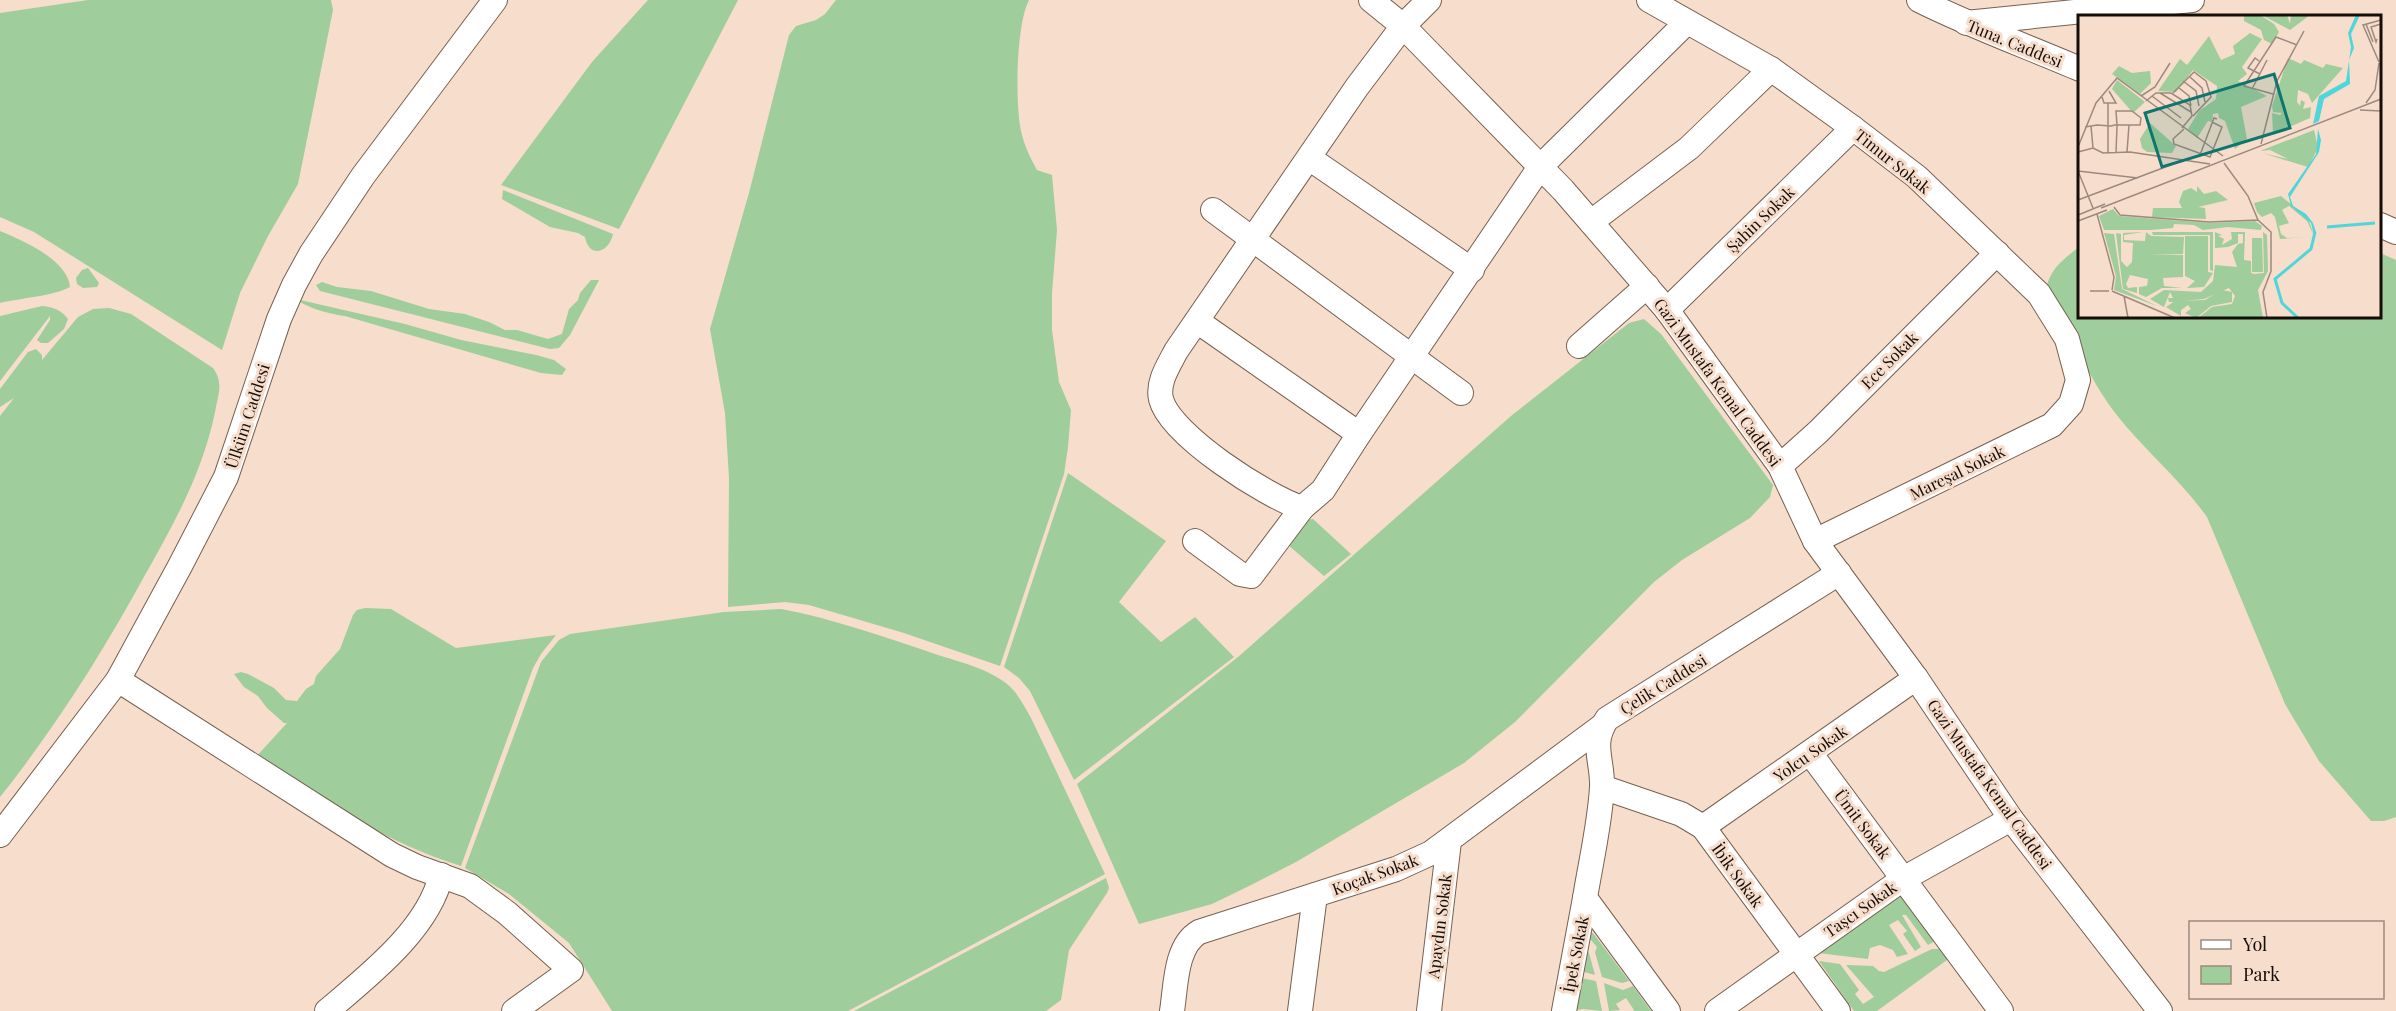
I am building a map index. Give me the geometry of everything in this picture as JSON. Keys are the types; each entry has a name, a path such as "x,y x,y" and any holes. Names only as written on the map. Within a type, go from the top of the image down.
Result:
{"street":[{"name":"Ülküm Caddesi","path":"0,835 118,680 226,477 279,319 311,254 363,176 495,0"},
{"name":"Gazi Mustafa Kemal Caddesi","path":"1371,0 1403,26 1540,167 1667,310 1780,466 1815,541 1916,678 2011,819 2160,1011"},
{"path":"1302,508 1276,497 1201,447 1166,411 1161,398 1161,384 1176,351 1357,87 1403,26 1429,0"},
{"name":"Timur Sokak","path":"1649,0 1771,69 1917,177 2039,294 2067,339 2078,380"},
{"name":"Tuna. Caddesi","path":"1919,0 1966,23 2078,69"},
{"path":"1966,23 2192,0"},
{"path":"1195,541 1240,574 1251,576 1302,508 1323,490 1540,167 1687,22"},
{"path":"1591,222 1689,148 1771,69"},
{"name":"Şahin Sokak","path":"1667,310 1853,128"},
{"path":"1309,158 1472,270"},
{"path":"1213,210 1461,393"},
{"path":"2381,226 2396,231"},
{"name":"Ece Sokak","path":"1780,466 1818,432 1997,252"},
{"path":"1578,346 1647,286"},
{"path":"1197,321 1359,434"},
{"name":"Mareşal Sokak","path":"1815,541 2052,425 2071,404 2078,380"},
{"name":"Çelik Caddesi","path":"1601,728 1607,719 1839,573"},
{"name":"Yolcu Sokak","path":"1703,827 1916,678"},
{"path":"118,680 392,855 470,886 486,897 570,970 514,1011"},
{"path":"1601,728 1597,743 1602,787 1585,898 1668,1011"},
{"name":"Koçak Sokak","path":"1172,1011 1182,952 1192,937 1396,869 1431,853 1601,728"},
{"name":"Ümit Sokak","path":"1810,753 2001,1011"},
{"name":"İbik Sokak","path":"1602,787 1681,814 1703,827 1838,1011"},
{"name":"Taşcı Sokak","path":"1717,1011 1903,879 2011,819"},
{"name":"Apaydın Sokak","path":"1429,1011 1449,841"},
{"path":"327,1011 398,946 421,918 438,891 441,875"},
{"path":"1300,1011 1315,895"},
{"name":"İpek Sokak","path":"1564,1011 1585,898"}],"green space":[{"path":"88,0 331,0 333,10 298,184 268,236 240,293 222,350 34,232 0,217 0,13"},
{"path":"648,0 738,0 619,229 501,185 592,62"},
{"path":"836,0 1029,0 1021,27 1019,45 1017,84 1019,118 1024,141 1037,170 1052,175 1057,230 1052,293 1052,330 1059,382 1071,410 1064,474 1000,666 904,633 809,605 785,602 728,607 729,478 725,413 710,329 749,193 789,35 796,26 816,20 825,14"},
{"path":"503,190 613,234 611,240 608,246 595,251 587,244 585,237 578,233 550,227 502,199"},
{"path":"0,231 53,260 67,277 70,287 46,295 0,303"},
{"path":"2078,248 2078,318 2381,318 2381,253 2396,260 2396,817 2384,821 2371,821 2319,761 2285,704 2207,517 2116,414 2087,369 2069,334 2047,285 2064,259"},
{"path":"88,268 99,283 97,287 83,288 77,284 76,278 82,270"},
{"path":"591,280 599,280 570,335 559,348 550,349 320,291 316,285 322,282 337,287 371,291 429,309 465,314 505,330 517,330 548,339 562,334 569,309"},
{"path":"300,300 405,324 461,340 536,355 554,360 566,369 562,375 541,373 322,311 305,305"},
{"path":"42,306 57,310 68,319 64,329 48,343 41,343 37,340 50,320 50,316 0,381 0,316"},
{"path":"109,308 131,314 213,368 218,379 219,395 210,434 195,476 156,555 77,689 40,744 0,797 0,416 14,398 0,407 0,389 28,352 36,349 42,355 42,360 78,317 93,309"},
{"path":"1644,319 1661,334 1773,485 1770,497 1750,518 1682,560 1654,582 1515,722 1464,763 1296,862 1249,886 1212,904 1139,924 1077,784 1238,657 1511,416 1629,323"},
{"path":"1068,473 1166,541 1119,602 1161,642 1195,617 1234,657 1074,780 1030,691 1019,678 1004,667"},
{"path":"1313,519 1351,554 1324,576 1287,544 1304,520"},
{"path":"391,609 456,648 556,635 533,668 461,866 380,833 255,758 287,723 267,708 258,696 244,687 234,674 241,672 248,674 274,688 286,700 297,701 306,689 314,684 316,676 340,649 353,615 357,610"},
{"path":"781,609 840,623 963,663 991,674 1007,684 1018,696 1031,718 1105,874 848,1011 612,1011 569,943 509,894 465,868 541,662 559,640 570,634 724,612"},
{"path":"1106,878 1109,888 1107,893 1069,950 1061,1000 1046,1011 854,1011"},
{"path":"1901,895 1937,940 1928,945 1906,915 1902,915 1921,947 1915,951 1903,934 1907,931 1898,920 1889,925 1908,954 1897,957 1893,950 1880,945 1870,948 1868,959 1818,953"},
{"path":"1591,933 1629,981 1622,983 1602,977 1595,952 1597,947 1591,940 1584,943 1584,948 1589,953 1595,975 1577,970 1585,936"},
{"path":"1932,949 1941,949 1951,957 1877,1011 1854,1011 1819,961 1840,964 1859,990 1855,994 1863,1004 1874,997 1846,965 1873,966 1884,972"},
{"path":"1576,977 1596,981 1602,1011 1583,1009 1571,1011"},
{"path":"1604,983 1623,990 1633,986 1651,1011 1633,1011 1626,998 1616,1004 1620,1010 1609,1011"}]}
